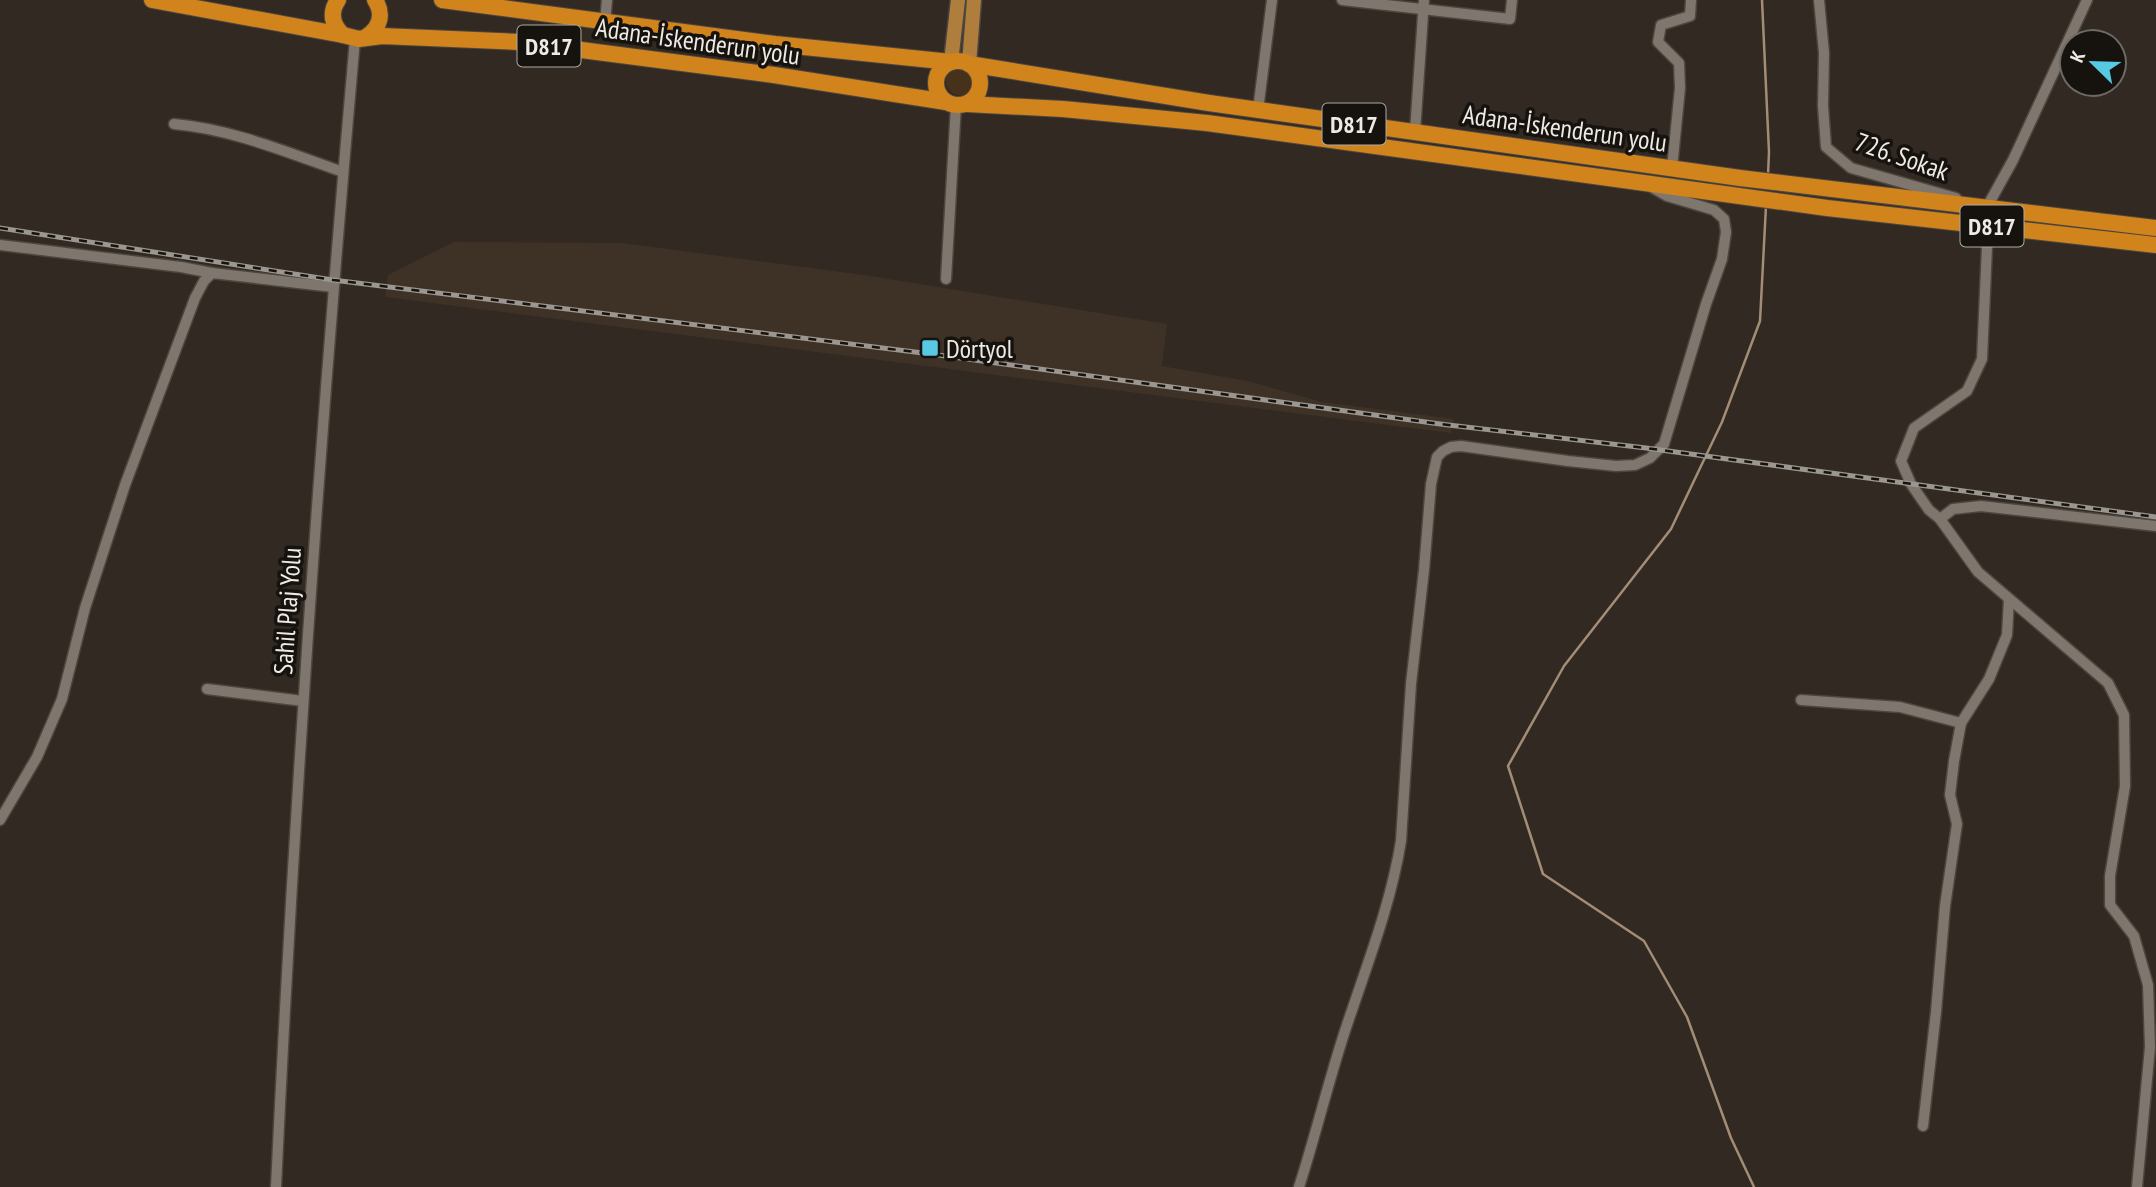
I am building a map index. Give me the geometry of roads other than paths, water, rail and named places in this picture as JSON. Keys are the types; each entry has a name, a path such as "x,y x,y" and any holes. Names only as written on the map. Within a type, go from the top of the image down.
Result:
{"highway":[{"name":"Adana-İskenderun yolu","path":"152,0 354,37 520,42 774,75 956,104"},
{"path":"338,0 332,14 337,29 354,37 377,27 380,12 375,0"},
{"name":"Adana-İskenderun yolu","path":"442,0 788,46 951,62"},
{"path":"963,61 969,64 979,74 981,81 977,95 956,104 940,96 936,82 942,68 951,62 963,61"},
{"name":"Adana-İskenderun yolu","path":"969,64 1258,110 1740,178 2156,228"},
{"name":"D817","path":"956,104 1063,109 1207,123 1827,208 2156,245"},
{"path":"1986,207 1988,225"}],"main road":[{"path":"951,62 958,0"},
{"path":"969,64 974,0"}],"street":[{"path":"605,22 607,0"},
{"path":"1258,110 1272,0"},
{"path":"1342,0 1424,5 1510,19 1512,0"},
{"path":"1672,168 1680,88 1679,63 1658,42 1661,25 1690,16 1692,0"},
{"name":"726. Sokak","path":"1819,0 1824,52 1823,106 1826,147 1851,168 1986,207"},
{"path":"1986,207 2013,160 2087,0"},
{"path":"1415,132 1424,5"},
{"name":"Sahil Plaj Yolu","path":"276,1187 303,701 354,37"},
{"path":"946,279 956,104"},
{"path":"174,124 197,126 270,146 343,172"},
{"path":"1299,1187 1341,1043 1388,903 1397,866 1411,684 1431,484 1437,457 1451,447 1461,446 1597,465 1635,465 1650,458 1664,444 1722,259 1726,232 1724,219 1714,210 1667,196 1644,184"},
{"path":"1988,225 1982,359 1967,391 1914,428 1901,461 1911,484 1929,510 1940,519 1978,572 2108,683 2124,715 2125,786 2109,876 2110,905 2134,936 2148,985 2150,1047 2137,1187"},
{"path":"0,245 333,287"},
{"path":"0,820 37,757 62,699 85,608 125,485 195,298 204,281 212,273"},
{"path":"1940,519 1953,509 1981,506 2156,526"},
{"path":"1923,1126 1945,906 1957,824 1950,795 1961,723 1989,679 2007,635 2009,599"},
{"path":"207,689 303,701"},
{"path":"1801,699 1899,707 1961,723"}],"waterway":[{"path":"1762,0 1768,175"},
{"path":"1754,1187 1731,1138 1687,1017 1644,941 1543,874 1508,766 1564,666 1671,529 1722,422 1760,321 1766,206"}],"railway":[{"path":"0,228 333,280 931,354 1440,424 1646,448 2156,517"}],"place":[{"name":"Dörtyol","path":"930,348"}]}
